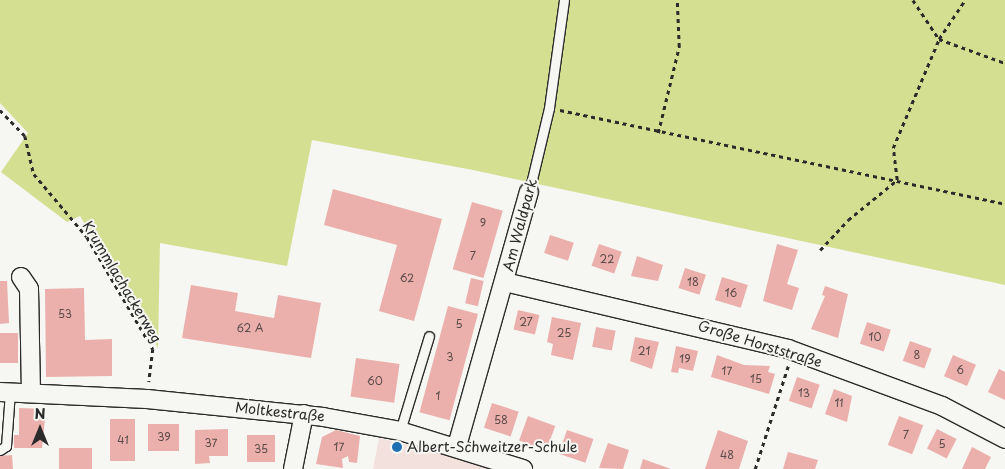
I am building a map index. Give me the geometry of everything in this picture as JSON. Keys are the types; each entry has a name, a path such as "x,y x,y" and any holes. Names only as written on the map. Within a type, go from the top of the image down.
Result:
{"street":[{"name":"Am Waldpark","path":"457,446 529,192"},
{"path":"21,277 29,288 31,392"},
{"name":"Große Horststraße","path":"504,282 788,350 942,406 1005,439"},
{"name":"Moltkestraße","path":"5,392 147,399 304,414 400,430 457,446 523,469"},
{"path":"293,469 304,414"}],"lane":[{"name":"Am Waldpark","path":"529,192 548,108 564,0"},
{"path":"400,430 429,336"},
{"path":"0,450 6,446 5,392"}],"path":[{"path":"658,133 679,47 677,0"},
{"path":"913,0 939,39 1005,63"},
{"path":"897,180 893,148 939,39 965,0"},
{"path":"548,108 658,133 897,180 1005,204"},
{"name":"Krummlachackerweg","path":"0,110 25,136 34,174 87,238 153,349 147,399"},
{"path":"820,250 848,220 897,180"},
{"path":"755,469 790,359 788,350"}],"shaded area":[{"name":"Albert-Schweitzer-Schule","path":"379,438 453,456 490,469 373,469"}],"green space":[{"path":"0,0 1005,0 1005,285 473,170 312,140 287,266 160,243 158,348 80,216 67,222 1,172 28,133 0,103"}],"building":[{"path":"333,189 442,219 414,321 379,311 397,245 324,225"},
{"path":"472,202 503,211 483,278 453,269"},
{"path":"550,235 574,243 568,261 544,253"},
{"path":"599,244 622,252 614,274 592,266"},
{"path":"777,244 798,250 787,284 799,288 792,310 763,301"},
{"path":"637,256 663,265 658,281 631,276"},
{"path":"685,268 706,275 699,295 679,288"},
{"path":"722,277 748,285 741,308 715,300"},
{"path":"471,278 484,281 478,306 465,303"},
{"path":"0,281 7,281 9,323 0,324"},
{"path":"191,285 238,293 235,311 274,318 278,295 321,303 311,358 182,338"},
{"path":"825,286 848,294 838,338 811,329 825,296 822,295"},
{"path":"84,288 85,340 112,339 112,376 46,377 45,289"},
{"path":"448,306 478,314 449,420 420,412"},
{"path":"518,310 539,315 535,334 514,329"},
{"path":"552,317 581,323 573,360 551,355 553,344 547,342"},
{"path":"867,322 891,330 884,352 860,344"},
{"path":"596,327 616,331 612,350 592,347"},
{"path":"0,333 18,333 18,363 0,363"},
{"path":"635,337 659,342 652,369 630,361"},
{"path":"910,341 932,349 924,369 903,361"},
{"path":"676,346 698,351 693,371 679,368 678,373 671,372"},
{"path":"717,355 744,365 770,366 768,372 775,374 769,394 711,377"},
{"path":"953,355 976,365 967,386 944,376"},
{"path":"356,358 400,364 394,403 351,397"},
{"path":"999,369 1005,372 1005,400 988,392"},
{"path":"797,377 820,385 812,408 789,401"},
{"path":"834,389 852,396 847,422 825,414"},
{"path":"492,403 519,412 511,436 484,428"},
{"path":"19,408 46,409 42,448 14,448 14,435 19,435"},
{"path":"528,416 555,426 546,450 519,440"},
{"path":"899,416 923,425 912,454 888,445"},
{"path":"110,419 135,419 135,461 110,461"},
{"path":"148,424 179,424 179,451 148,451"},
{"path":"228,429 228,456 209,456 210,463 195,464 195,430"},
{"path":"937,429 957,439 947,459 927,449"},
{"path":"336,430 360,436 357,463 349,462 348,456 342,459 343,468 316,464 322,437"},
{"path":"567,430 593,439 585,463 559,454"},
{"path":"718,430 748,441 739,469 705,469"},
{"path":"247,435 275,435 275,462 247,462"},
{"path":"608,443 629,450 623,469 599,468"},
{"path":"972,447 991,457 985,469 962,469"},
{"path":"59,448 92,448 92,469 59,469"},
{"path":"788,452 818,460 815,469 783,469"},
{"path":"12,455 13,469 0,469 0,456"},
{"path":"643,459 671,469 640,469"}],"place":[{"name":"Albert-Schweitzer-Schule","path":"397,447"}]}
